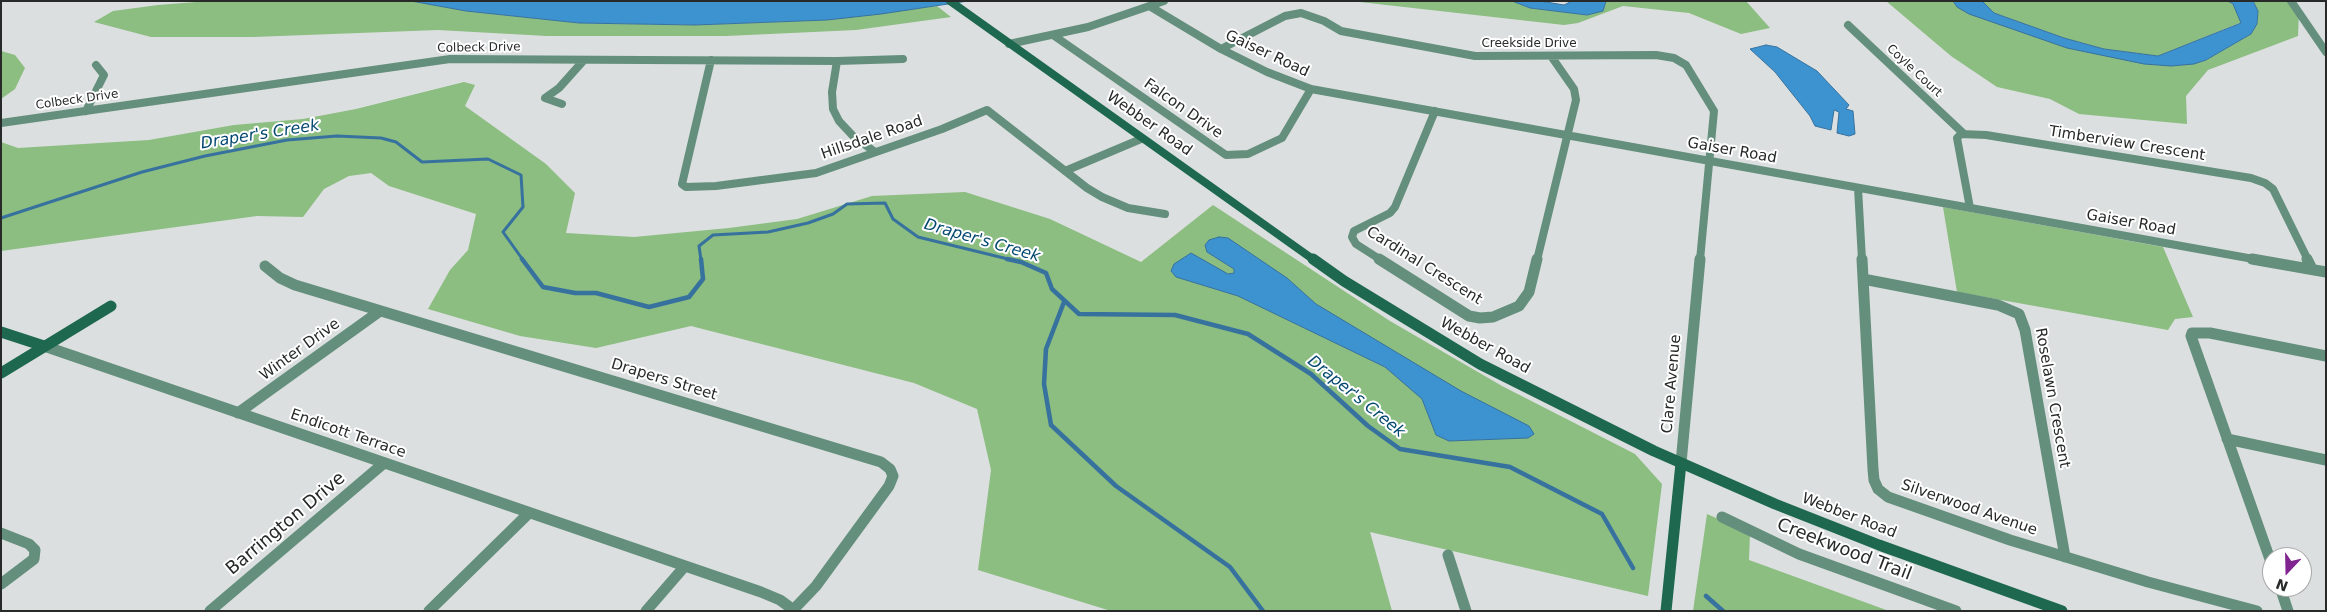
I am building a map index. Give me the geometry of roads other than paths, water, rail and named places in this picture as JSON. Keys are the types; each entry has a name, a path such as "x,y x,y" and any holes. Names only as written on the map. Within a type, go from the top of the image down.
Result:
{"main road":[{"name":"Webber Road","path":"953,3 1141,139 1344,282 1480,364 1559,405 1680,463 1775,504 1878,545 2062,611"},
{"path":"1,373 111,306"},
{"name":"Endicott Terrace","path":"1,332 44,346"},
{"name":"Clare Avenue","path":"1666,611 1680,463"}],"street":[{"path":"1009,44 1053,35 1151,7 1164,1"},
{"path":"2291,1 2326,52"},
{"name":"Gaiser Road","path":"1151,7 1221,49 1267,72 1311,89 2326,272"},
{"name":"Creekside Drive","path":"1221,49 1285,16 1296,13 1307,14 1341,31 1489,57 1656,55 1680,61 1686,65 1714,111 1710,161"},
{"name":"Coyle Court","path":"1848,25 1964,134"},
{"name":"Falcon Drive","path":"1053,35 1226,155 1248,154 1282,138 1311,89"},
{"path":"1551,56 1574,88 1576,94 1567,135"},
{"name":"Colbeck Drive","path":"1,123 450,59 837,61 903,59"},
{"path":"562,104 545,98 559,88 584,60"},
{"name":"Hillsdale Road","path":"711,60 683,177 682,184 686,187 716,186 816,173 988,110 1088,188 1115,203 1139,210 1165,214"},
{"path":"837,61 832,92 833,109 839,121 853,136 875,152"},
{"path":"86,111 104,75 96,65"},
{"name":"Cardinal Crescent","path":"1434,111 1395,207 1390,213 1354,231 1352,237 1356,244 1469,316 1480,318 1493,317 1519,306 1529,292 1567,135"},
{"path":"1964,134 1957,138 1970,208"},
{"name":"Timberview Crescent","path":"1964,134 1986,135 2250,178 2265,183 2274,189 2312,269"},
{"path":"1064,170 1141,139"},
{"name":"Clare Avenue","path":"1680,463 1710,161"},
{"name":"Silverwood Avenue","path":"1858,188 1873,470 1874,480 1878,489 1888,498 1904,504 2065,557 2257,611"},
{"name":"Drapers Street","path":"264,266 280,278 295,285 881,462 890,469 893,476 889,486 816,586 794,610"},
{"name":"Roselawn Crescent","path":"1863,279 1998,305 2018,314 2023,320 2065,557"},
{"name":"Winter Drive","path":"238,413 380,311"},
{"path":"2266,547 2193,342 2192,333 2210,333 2326,356"},
{"name":"Endicott Terrace","path":"44,346 761,592 794,610"},
{"path":"2228,439 2326,460"},
{"name":"Barrington Drive","path":"210,611 384,463"},
{"path":"429,611 529,513"},
{"name":"Creekwood Trail","path":"1722,517 1799,554 1956,611"},
{"path":"1,534 29,544 35,550 34,559 1,584"},
{"path":"1448,555 1466,611"},
{"path":"646,611 685,566"},
{"path":"2283,597 2288,611"}],"water":[{"path":"411,1 968,1 827,20 695,25 579,23 466,11"},
{"path":"1512,1 1540,1 1564,5 1572,1 1606,1 1603,11 1587,15 1530,8"},
{"path":"1953,1 1982,1 1994,13 2064,38 2104,49 2158,56 2241,23 2233,4 2228,1 2253,1 2258,11 2257,24 2251,34 2206,60 2194,64 2171,66 2144,64 2067,48 1969,14 1957,7"},
{"path":"1766,45 1777,47 1817,71 1849,105 1846,109 1853,111 1855,134 1849,136 1837,133 1839,112 1834,110 1831,130 1815,126 1810,116 1775,72 1750,49"},
{"path":"1219,237 1228,238 1287,278 1316,304 1461,391 1529,426 1534,434 1528,438 1449,441 1436,435 1422,399 1385,367 1238,296 1176,277 1171,271 1174,264 1191,253 1228,274 1234,273 1234,269 1207,252 1205,245 1209,240"}],"waterway":[{"name":"Draper's Creek","path":"1,218 142,172 205,156 287,140 337,136 381,138 396,142 422,162 488,159 521,175 523,207 503,232 523,260"},
{"name":"Draper's Creek","path":"701,260 699,246 713,235 768,232 808,223 833,214 847,204 885,203 893,219 918,237 1012,260"},
{"name":"Draper's Creek","path":"522,259 543,287 575,293 596,293 649,307 689,297 703,279 701,259"},
{"name":"Draper's Creek","path":"1007,259 1021,262 1046,273 1052,289 1079,314 1175,315 1248,334 1311,374 1368,426 1400,449 1510,467 1602,514 1633,568"},
{"name":"Draper's Creek","path":"1064,302 1046,349 1044,384 1051,425 1116,486 1230,567 1263,611"},
{"name":"Draper's Creek","path":"1706,596 1723,611"}]}
